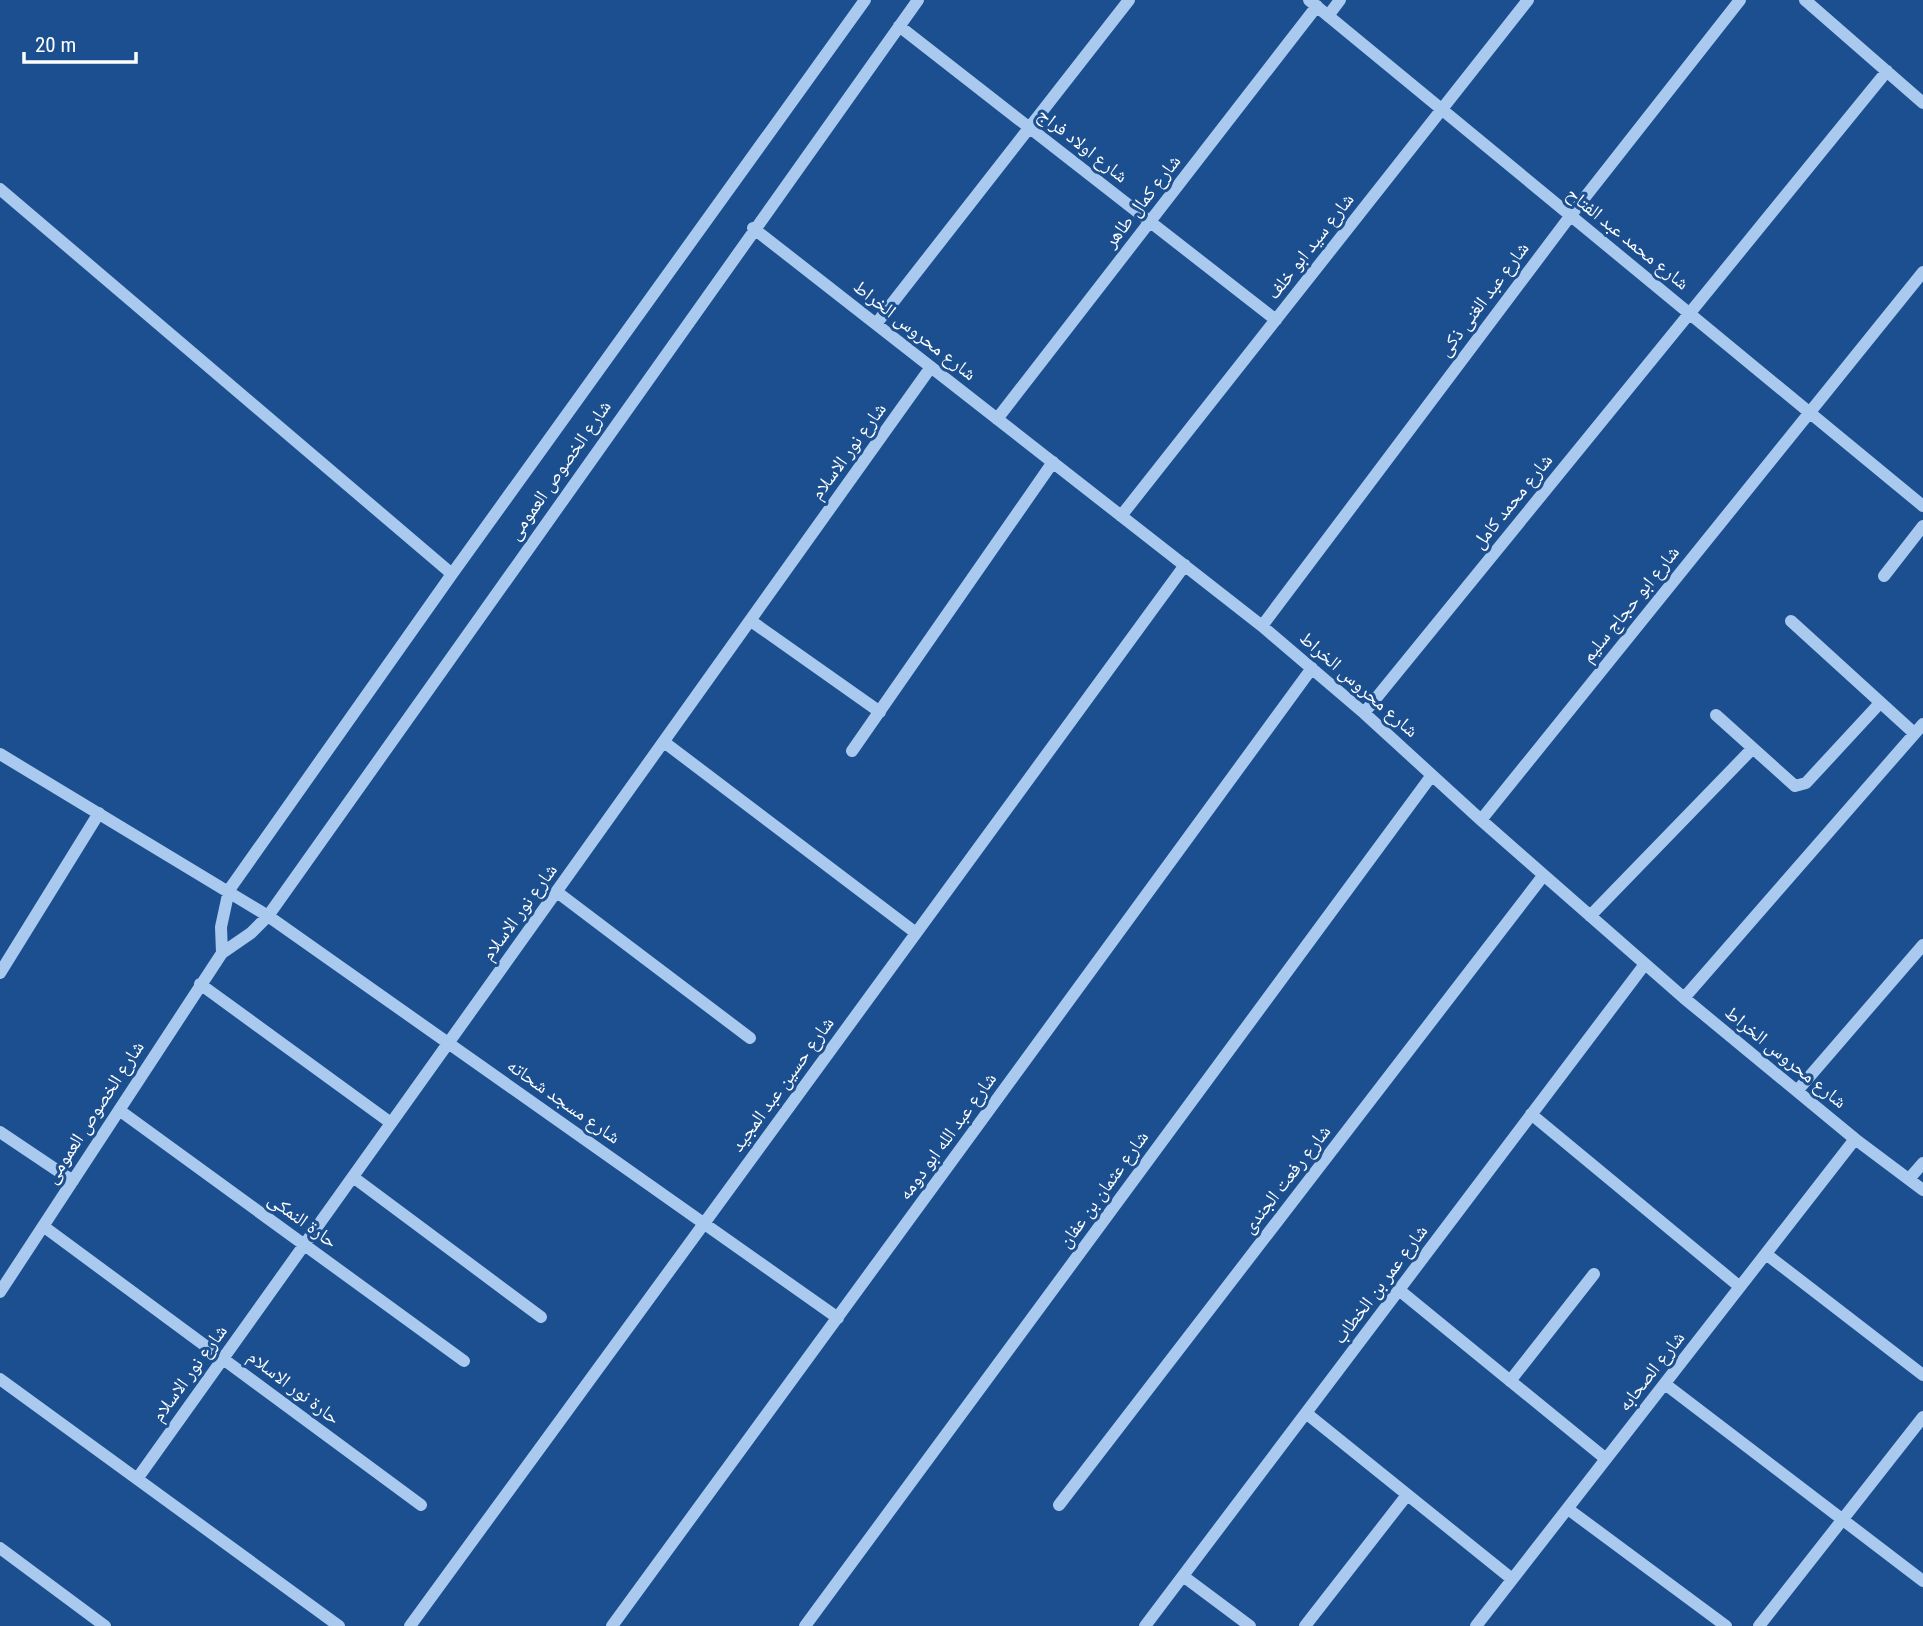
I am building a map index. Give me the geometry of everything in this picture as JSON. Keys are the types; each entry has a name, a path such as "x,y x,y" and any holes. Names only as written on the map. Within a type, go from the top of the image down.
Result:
{"street":[{"name":"شارع الخصوص العمومى","path":"222,953 221,928 229,890 452,574 865,0"},
{"name":"شارع الخصوص العمومى","path":"0,1292 222,953 251,933 268,916 753,228 918,0"},
{"path":"877,324 1129,0"},
{"path":"1328,16 1340,0"},
{"name":"شارع سيد ابو خلف","path":"1121,516 1528,0"},
{"name":"شارع عبد الغنى ذكى","path":"1262,626 1571,215 1740,0"},
{"path":"1805,0 1923,103"},
{"name":"شارع محمد عبد الفتاح","path":"1313,3 1923,506"},
{"name":"شارع كمال طاهر","path":"997,418 1150,222 1313,3"},
{"name":"شارع اولاد فراج","path":"899,26 1276,320"},
{"name":"شارع محمد كامل","path":"1364,713 1887,71"},
{"path":"0,188 452,574"},
{"name":"شارع محروس الخراط","path":"753,228 1262,626 1364,713 1480,820 1684,998 1855,1139 1923,1190"},
{"name":"شارع ابو حجاج سليم","path":"1480,820 1923,272"},
{"name":"شارع نور الاسلام","path":"137,1479 931,368"},
{"path":"852,751 1053,462"},
{"path":"1884,576 1923,526"},
{"name":"شارع حسين عبد المجيد","path":"410,1626 1185,565"},
{"path":"751,621 880,712"},
{"path":"1684,998 1919,728 1880,703 1791,621"},
{"name":"شارع عبد الله ابو دومه","path":"612,1626 1312,668"},
{"path":"1716,715 1795,786 1802,786 1880,703"},
{"path":"664,742 916,933"},
{"path":"1590,916 1752,749"},
{"name":"شارع مسجد شحاته","path":"0,754 268,916 838,1318"},
{"name":"شارع عثمان بن عفان","path":"805,1626 1433,775"},
{"path":"0,972 99,813"},
{"name":"شارع رفعت الجندى","path":"1059,1505 1543,876"},
{"path":"556,892 750,1038"},
{"path":"1797,1091 1923,945"},
{"name":"شارع عمر بن الخطاب","path":"1145,1626 1645,964"},
{"path":"200,984 391,1123"},
{"name":"حارة النمكى","path":"119,1110 464,1362"},
{"path":"1531,1114 1740,1287"},
{"path":"0,1132 73,1181"},
{"name":"شارع الصحابه","path":"1476,1626 1855,1139"},
{"path":"1909,1179 1923,1163"},
{"path":"353,1177 541,1317"},
{"name":"حارة نور الاسلام","path":"43,1226 421,1505"},
{"path":"1766,1254 1923,1375"},
{"path":"1510,1381 1594,1274"},
{"path":"1399,1290 1605,1459"},
{"path":"0,1379 339,1626"},
{"path":"1665,1384 1923,1581"},
{"path":"1306,1413 1512,1579"},
{"path":"1759,1626 1923,1418"},
{"path":"1305,1626 1408,1495"},
{"path":"1568,1509 1726,1626"},
{"path":"0,1548 105,1626"},
{"path":"1183,1576 1250,1626"}]}
